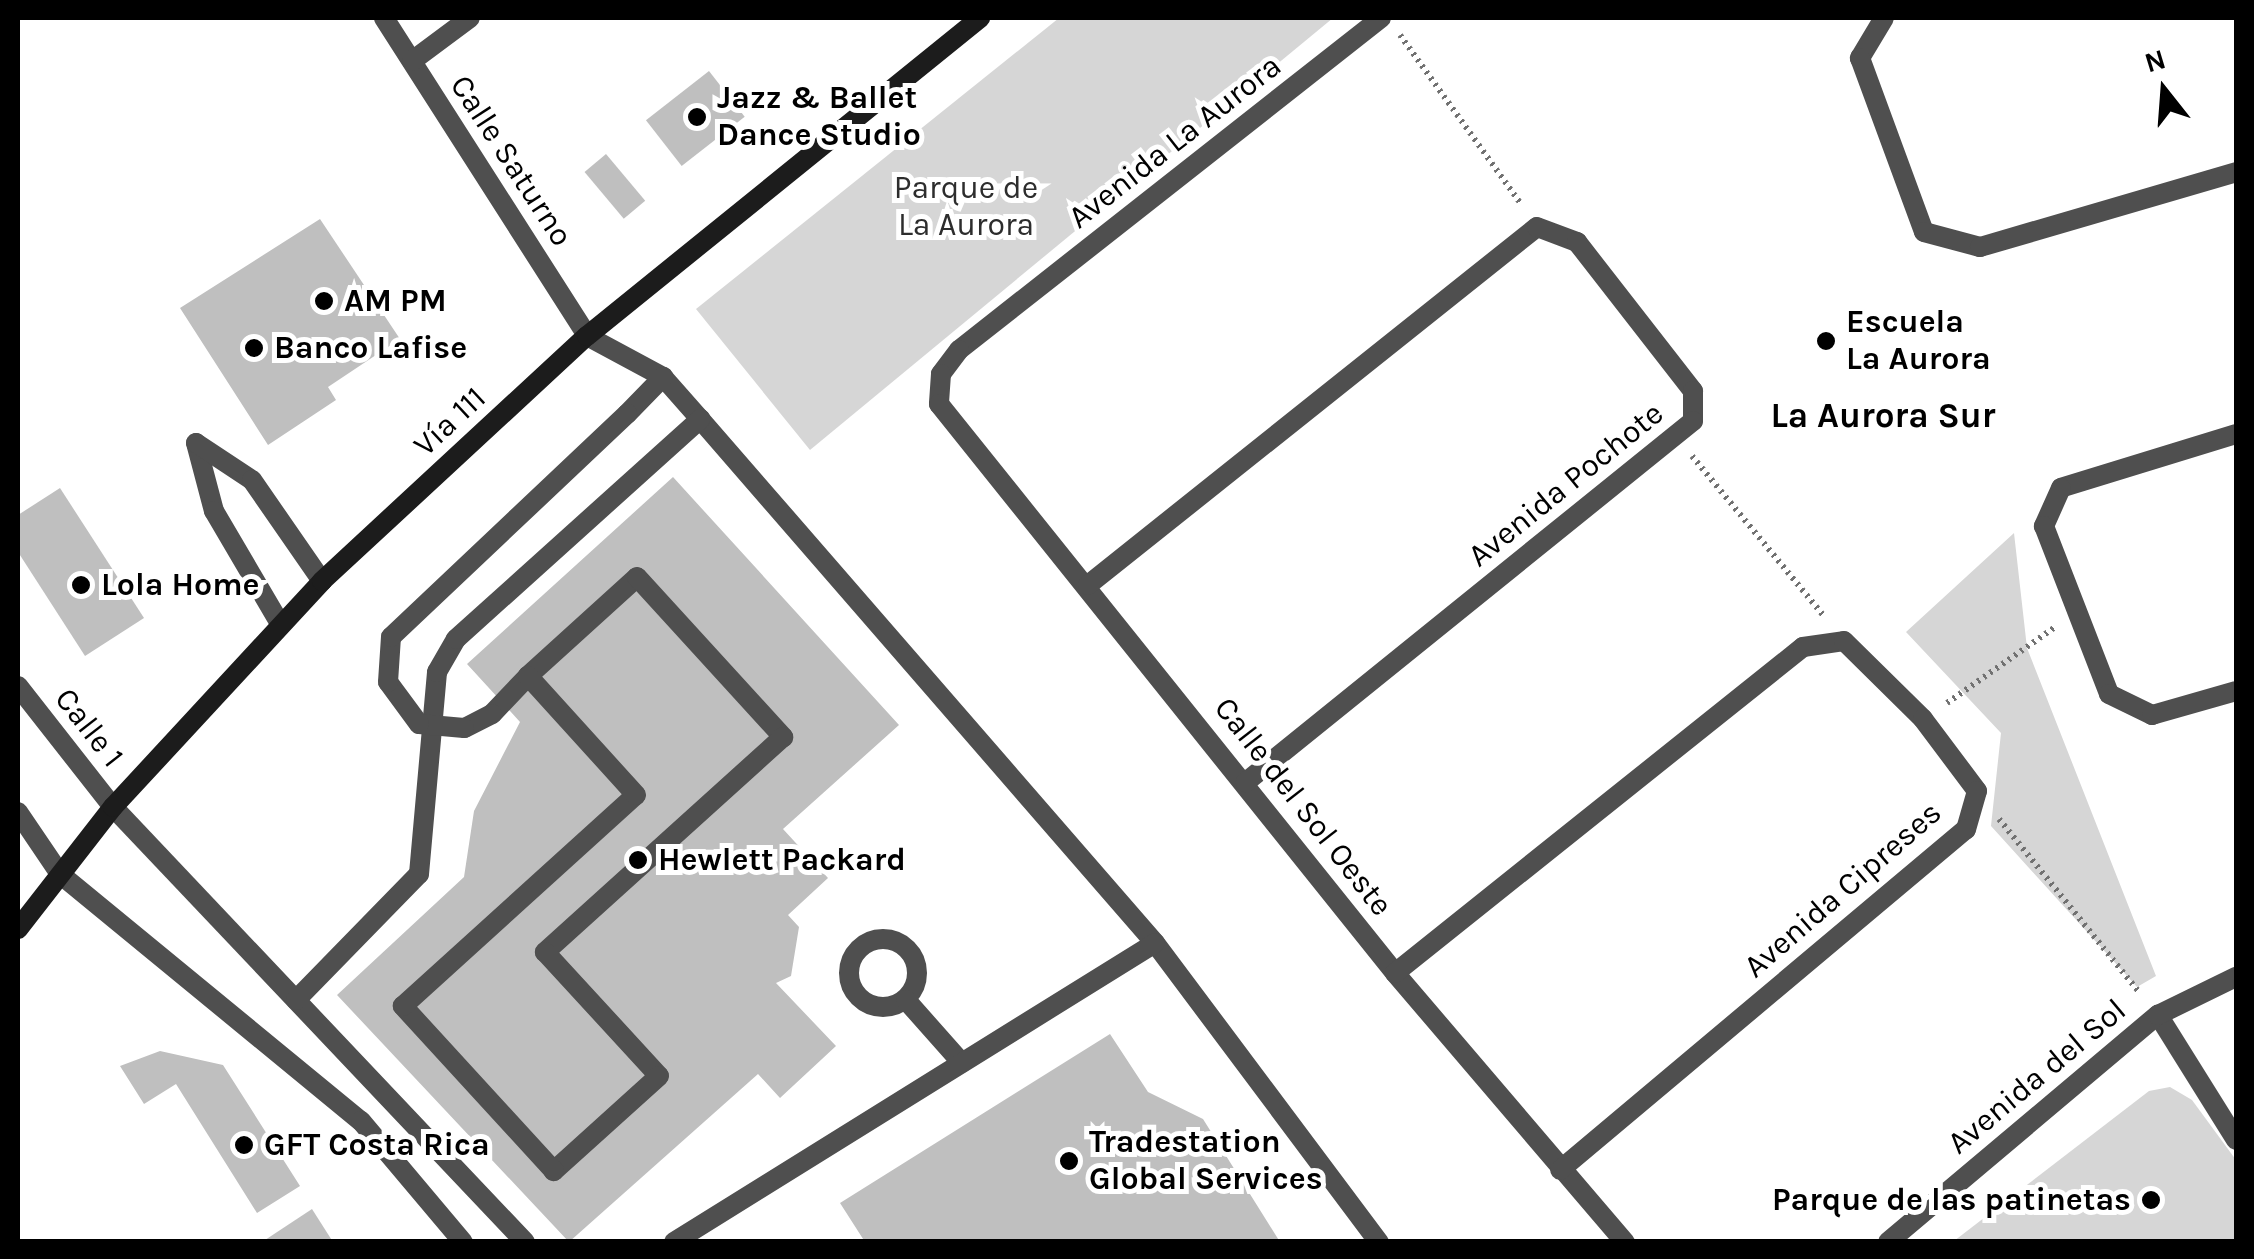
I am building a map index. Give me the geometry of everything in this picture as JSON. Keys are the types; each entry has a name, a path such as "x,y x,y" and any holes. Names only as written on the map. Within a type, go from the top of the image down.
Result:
{"main road":[{"name":"Vía 111","path":"18,929 113,808 322,581 587,336 980,18"}],"street":[{"name":"Calle Saturno","path":"384,18 587,336"},
{"path":"412,61 470,18"},
{"name":"Avenida La Aurora","path":"939,404 941,374 960,350 1384,18"},
{"path":"1884,18 1860,58 1924,232 1980,247 2236,172"},
{"path":"1088,585 1538,227"},
{"name":"Avenida Pochote","path":"1246,782 1692,421 1693,391 1578,242 1538,227"},
{"path":"587,336 663,377 700,419 1155,943 1379,1242"},
{"path":"528,676 636,795 403,1006 554,1171 658,1076 545,952 783,736 637,577 528,676 492,714 464,728 419,724 388,682 391,637 663,377"},
{"name":"Calle del Sol Oeste","path":"939,404 1396,973 1625,1242"},
{"path":"296,1000 419,874 437,672 456,639 700,419"},
{"path":"2236,434 2061,488 2044,526 2109,694 2152,715 2236,690"},
{"path":"281,625 214,511 196,442 252,480 322,581"},
{"path":"1396,973 1803,647 1844,641"},
{"name":"Avenida Cipreses","path":"1560,1170 1966,829 1977,791 1923,719 1844,641"},
{"name":"Calle 1","path":"18,687 113,808 525,1242"},
{"path":"18,812 60,874 360,1121 463,1242"},
{"path":"674,1242 1155,943"},
{"name":"Avenida del Sol","path":"1888,1242 2158,1015 2236,977"},
{"path":"906,1000 962,1063"},
{"path":"2158,1015 2236,1140"}],"path":[{"path":"1384,18 1538,227"},
{"path":"1676,435 1844,641"},
{"path":"1923,719 2077,612"},
{"path":"1977,791 2158,1015"}],"green space":[{"name":"Parque de La Aurora","path":"1059,18 1333,18 810,450 696,309"},
{"path":"2014,533 2027,648 2156,976 2137,987 1991,826 2001,733 1906,632"},
{"path":"2170,1087 2192,1100 2236,1160 2236,1241 1954,1241 2149,1091"}],"building":[{"path":"709,71 745,117 682,166 646,120"},
{"path":"606,154 645,201 624,219 585,172"},
{"path":"320,219 400,339 328,387 336,400 268,445 180,308"},
{"name":"Hewlett Packard","path":"673,477 899,725 783,829 828,878 788,915 799,927 791,976 776,983 836,1046 780,1098 758,1074 569,1242 337,995 464,877 474,811 520,722 467,664"},
{"name":"Lola Home","path":"60,488 144,618 85,656 18,552 18,515"},
{"name":"Tradestation Global Services","path":"1110,1034 1148,1092 1203,1119 1280,1242 865,1242 840,1203"},
{"name":"GFT Costa Rica","path":"160,1051 223,1065 300,1186 257,1213 176,1084 144,1104 120,1066"},
{"path":"312,1209 333,1242 262,1242"}],"place":[{"name":"Jazz & Ballet Dance Studio","path":"697,117"},
{"name":"AM PM","path":"324,301"},
{"name":"Escuela La Aurora","path":"1826,341"},
{"name":"Banco Lafise","path":"254,348"},
{"name":"Lola Home","path":"81,585"},
{"name":"Hewlett Packard","path":"638,860"},
{"name":"GFT Costa Rica","path":"244,1145"},
{"name":"Tradestation Global Services","path":"1069,1161"},
{"name":"Parque de las patinetas","path":"2151,1200"}],"district":[{"name":"La Aurora Sur","path":"1883,416"}]}
